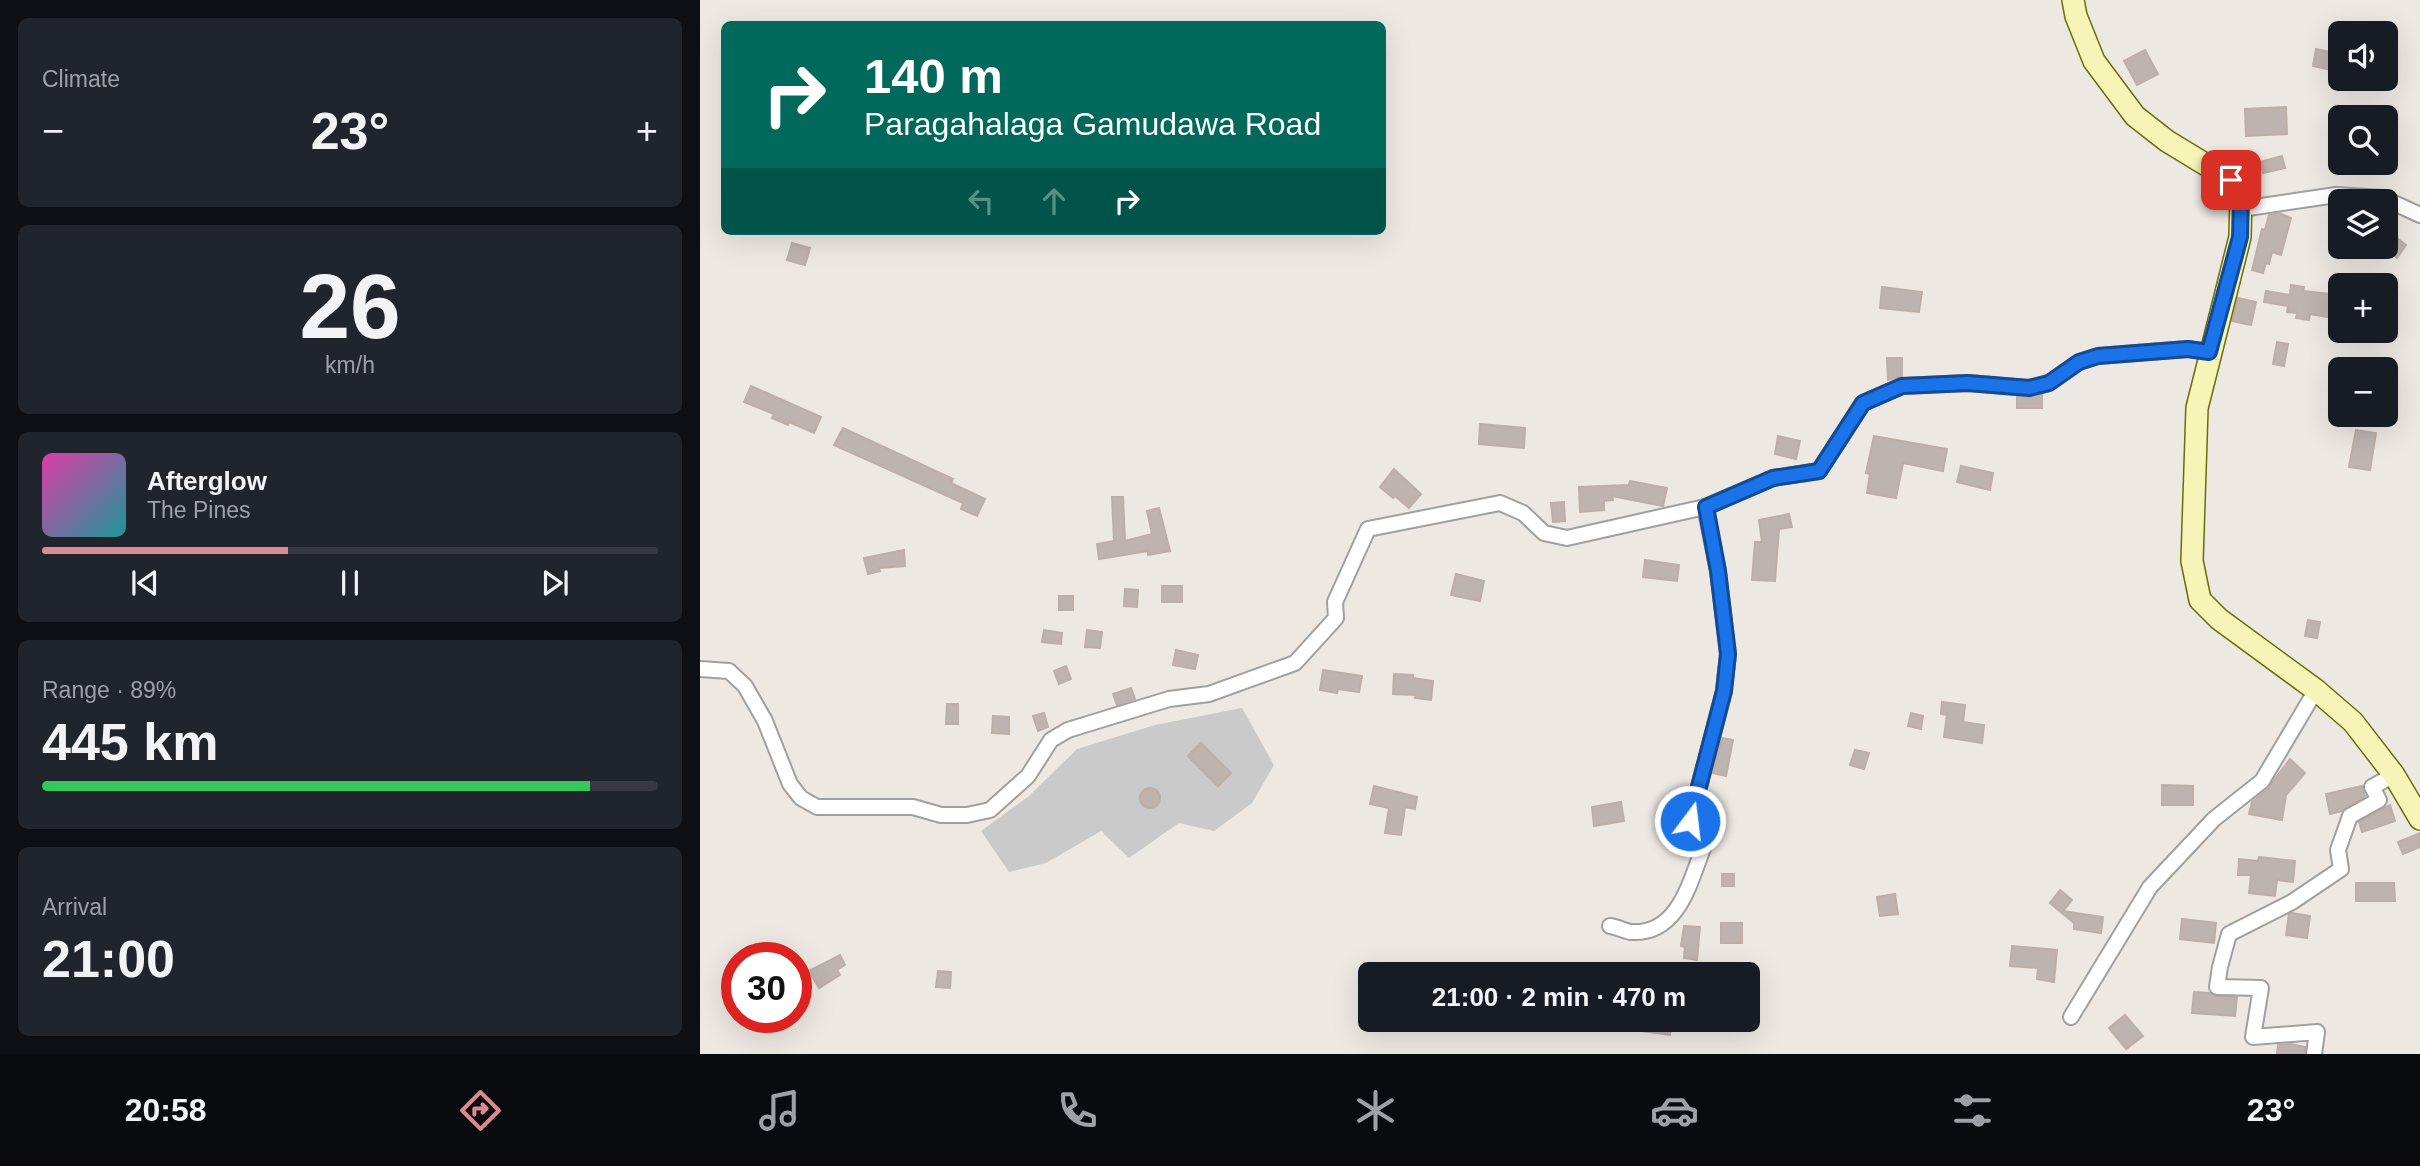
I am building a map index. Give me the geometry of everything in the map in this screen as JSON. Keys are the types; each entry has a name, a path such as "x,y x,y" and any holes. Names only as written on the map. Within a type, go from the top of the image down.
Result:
{"main road":[{"path":"2073,0 2076,16 2094,61 2135,116 2167,141 2231,180 2241,195 2240,237 2197,408 2192,561 2200,600 2219,619 2316,690 2353,722 2394,775 2420,819"}],"street":[{"path":"2241,209 2336,195 2383,198 2420,215"},
{"path":"700,669 729,671 745,686 765,720 790,784 801,798 817,807 913,807 941,815 967,815 990,810 1028,776 1051,740 1068,730 1170,699 1209,694 1295,663 1336,618 1335,602 1368,528 1500,503 1523,513 1544,533 1567,538 1706,507 1773,478 1819,471 1863,403 1902,386 1968,383 2029,388 2049,383 2079,362 2098,356 2188,349 2209,352"},
{"path":"1610,926 1632,932 1659,927 1680,908 1704,846 1690,821 1724,691 1728,654 1718,571 1706,507"},
{"path":"2071,1017 2150,887 2214,819 2262,781 2316,690"},
{"path":"2314,1054 2317,1032 2253,1037 2261,988 2217,987 2229,934 2291,902 2341,869 2338,850 2350,816 2379,800 2372,787 2394,775"}],"shaded area":[{"path":"1242,708 1274,765 1252,803 1214,831 1179,823 1129,858 1101,831 1046,863 1009,872 981,831 1029,796 1077,749 1155,725"}],"building":[{"path":"2316,49 2328,52 2328,69 2313,66"},
{"path":"2145,50 2158,74 2137,85 2124,61"},
{"path":"2286,107 2287,134 2246,136 2245,109"},
{"path":"2282,156 2285,168 2263,173 2260,162"},
{"path":"2279,213 2291,218 2281,255 2272,252 2263,273 2252,270 2262,229 2265,230 2269,215"},
{"path":"2398,239 2406,245 2398,257"},
{"path":"792,243 810,248 805,265 787,260"},
{"path":"2291,285 2304,287 2303,291 2328,294 2328,317 2310,314 2309,320 2296,318 2297,313 2287,312 2288,306 2264,302 2266,291 2290,295"},
{"path":"1882,287 1922,292 1919,312 1880,308"},
{"path":"2238,298 2256,302 2251,325 2232,321"},
{"path":"2277,342 2288,344 2284,366 2273,364"},
{"path":"1887,358 1902,358 1902,376 1888,380"},
{"path":"751,386 821,417 814,433 772,418 774,414 744,402"},
{"path":"2042,395 2042,408 2017,408 2017,397"},
{"path":"1480,424 1525,428 1524,448 1479,444"},
{"path":"843,428 953,479 951,483 985,499 977,516 961,509 963,503 834,445"},
{"path":"2356,430 2376,433 2370,470 2349,467"},
{"path":"1778,436 1800,441 1796,459 1775,454"},
{"path":"1874,436 1947,449 1943,471 1903,463 1896,498 1867,493 1870,474 1866,473"},
{"path":"1961,466 1993,473 1990,490 1957,482"},
{"path":"1394,469 1421,494 1409,508 1380,487"},
{"path":"1630,481 1667,488 1663,506 1612,496 1613,500 1604,501 1604,510 1580,512 1579,487 1629,485"},
{"path":"1112,497 1123,497 1125,541 1152,534 1147,511 1159,508 1170,551 1148,555 1148,551 1099,559 1097,544 1114,541"},
{"path":"1564,502 1565,521 1553,522 1551,503"},
{"path":"1789,514 1792,527 1779,529 1775,581 1752,580 1755,542 1762,542 1759,520"},
{"path":"904,550 905,566 879,568 880,571 868,574 864,558"},
{"path":"1645,560 1679,565 1677,581 1643,577"},
{"path":"1456,574 1484,581 1480,601 1451,595"},
{"path":"1162,586 1182,586 1182,602 1162,602"},
{"path":"1125,589 1138,590 1137,607 1124,606"},
{"path":"1059,596 1073,596 1073,610 1059,610"},
{"path":"2308,620 2320,622 2317,638 2305,636"},
{"path":"1044,630 1062,633 1061,644 1042,642"},
{"path":"1087,630 1102,632 1100,648 1085,647"},
{"path":"1176,650 1198,655 1195,669 1173,665"},
{"path":"1066,666 1071,679 1059,684 1054,671"},
{"path":"1323,670 1362,676 1359,692 1338,689 1337,693 1320,690"},
{"path":"1394,674 1413,675 1413,678 1433,681 1431,700 1415,698 1416,695 1393,694"},
{"path":"1131,688 1135,699 1117,705 1113,694"},
{"path":"1942,702 1965,705 1963,722 1984,725 1982,743 1944,737 1947,715 1941,714"},
{"path":"947,704 958,704 958,724 946,724"},
{"path":"1044,713 1048,727 1038,731 1033,716"},
{"path":"1911,713 1923,716 1921,729 1908,726"},
{"path":"993,716 1009,717 1009,734 992,733"},
{"path":"1722,738 1733,740 1726,776 1713,773"},
{"path":"1201,743 1231,773 1218,786 1188,756"},
{"path":"1855,750 1869,753 1864,769 1850,765"},
{"path":"2290,759 2305,773 2286,795 2282,820 2249,814 2252,802 2268,788"},
{"path":"2162,785 2193,786 2193,805 2162,805"},
{"path":"1374,786 1417,797 1415,809 1405,807 1401,835 1385,833 1389,808 1370,804"},
{"path":"2362,786 2365,797 2342,811 2330,814 2326,794"},
{"path":"1150,788 1157,791 1160,798 1157,805 1150,808 1143,805 1140,798 1143,791"},
{"path":"1621,802 1624,821 1594,826 1592,807"},
{"path":"2390,805 2395,821 2362,832 2359,822"},
{"path":"2420,833 2420,847 2403,854 2398,842"},
{"path":"2259,857 2295,861 2293,882 2277,880 2275,896 2249,893 2251,875 2238,875 2239,859 2258,861"},
{"path":"1722,874 1734,874 1734,886 1722,886"},
{"path":"2356,883 2394,883 2395,901 2356,901"},
{"path":"2060,890 2072,900 2063,911 2103,917 2101,933 2074,929 2074,923 2050,903"},
{"path":"1895,894 1898,914 1880,916 1877,897"},
{"path":"2289,914 2310,916 2307,938 2286,935"},
{"path":"2182,919 2216,923 2214,943 2180,939"},
{"path":"1721,923 1742,923 1742,943 1721,943"},
{"path":"1684,926 1700,927 1697,960 1684,958 1685,947 1681,946"},
{"path":"2012,946 2057,950 2054,982 2037,979 2038,968 2010,966"},
{"path":"840,955 845,965 837,970 840,975 819,988 812,976 812,969"},
{"path":"938,971 951,972 950,988 936,987"},
{"path":"2194,992 2210,993 2217,997 2237,997 2235,1016 2192,1013"},
{"path":"2125,1015 2143,1036 2126,1049 2109,1028"},
{"path":"1648,1032 1670,1032 1670,1035"},
{"path":"2278,1045 2305,1047 2305,1054 2277,1054"}],"route":[{"path":"1690,821 1724,691 1728,654 1718,571 1706,507 1773,478 1819,471 1863,403 1902,386 1968,383 2029,388 2049,383 2079,362 2098,356 2188,349 2209,352 2240,237 2241,195 2231,180"}]}
